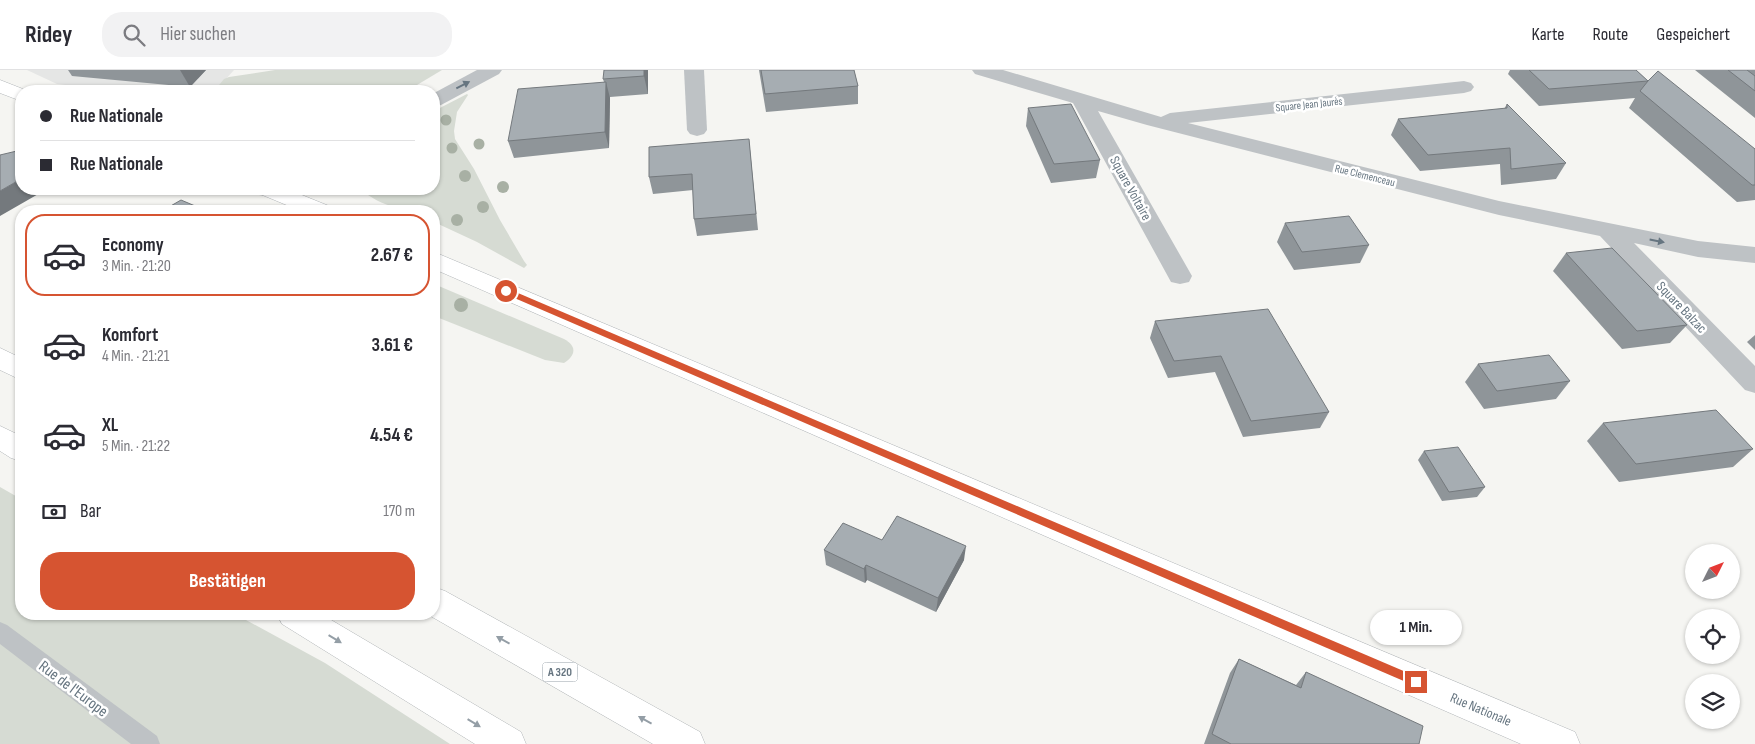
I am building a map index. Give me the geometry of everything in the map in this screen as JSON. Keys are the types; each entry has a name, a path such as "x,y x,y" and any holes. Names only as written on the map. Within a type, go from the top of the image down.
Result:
{"main road":[{"path":"0,86 15,92"},
{"path":"286,195 308,205"},
{"name":"Rue Nationale","path":"440,263 1562,744"},
{"path":"0,358 15,367"},
{"path":"0,437 15,446"},
{"name":"A 320","path":"440,604 687,744"},
{"path":"303,620 508,744"}],"street":[{"path":"435,85 461,70"},
{"path":"440,98 492,70"},
{"path":"694,70 697,130"},
{"name":"Rue Clemenceau","path":"982,70 1154,121 1498,208 1698,249 1755,255"},
{"name":"Square Jean Jaurès","path":"1154,121 1464,87"},
{"name":"Square Voltaire","path":"1082,100 1180,276"},
{"name":"Square Balzac","path":"1609,232 1755,383"}],"lane":[{"name":"Rue de l'Europe","path":"0,632 149,744"}],"shaded area":[{"path":"27,70 234,70 220,85 57,84"},
{"path":"275,70 442,70 417,85 219,85 224,79"},
{"path":"468,95 457,112 454,131 455,139 474,169 500,220 527,265 524,268 477,242 440,225 440,205 389,205 369,195 440,195 440,108"},
{"path":"440,287 564,339 573,348 573,354 564,363 545,360 440,318"},
{"path":"0,487 15,496 15,620 246,620 325,663 450,744 0,744"}],"building":[{"path":"604,70 644,70 644,76 603,79"},
{"path":"761,70 854,70 858,86 765,94"},
{"path":"1529,70 1636,70 1648,81 1549,89"},
{"path":"1728,70 1747,70 1755,76 1755,91"},
{"path":"1658,71 1755,149 1755,185 1752,185 1640,91"},
{"path":"606,82 605,132 508,141 518,89"},
{"path":"1071,104 1100,160 1054,164 1028,108"},
{"path":"1507,104 1566,163 1511,169 1510,148 1428,155 1398,119 1507,108"},
{"path":"749,139 756,214 694,219 692,174 649,177 649,147"},
{"path":"15,151 15,182 0,191 0,155"},
{"path":"181,200 193,205 172,205"},
{"path":"1349,216 1369,245 1302,252 1285,223"},
{"path":"1612,248 1687,325 1637,331 1566,253"},
{"path":"1268,309 1329,412 1251,421 1221,356 1174,361 1155,321"},
{"path":"1549,355 1570,381 1497,391 1478,364"},
{"path":"1716,410 1753,449 1636,464 1603,423"},
{"path":"1458,447 1485,487 1449,492 1424,451"},
{"path":"897,516 966,546 938,598 866,565 864,569 824,550 843,523 882,540"},
{"path":"1239,659 1301,688 1306,672 1423,726 1419,744 1231,744 1212,734"}],"route":[{"path":"506,291 1416,682"}]}
